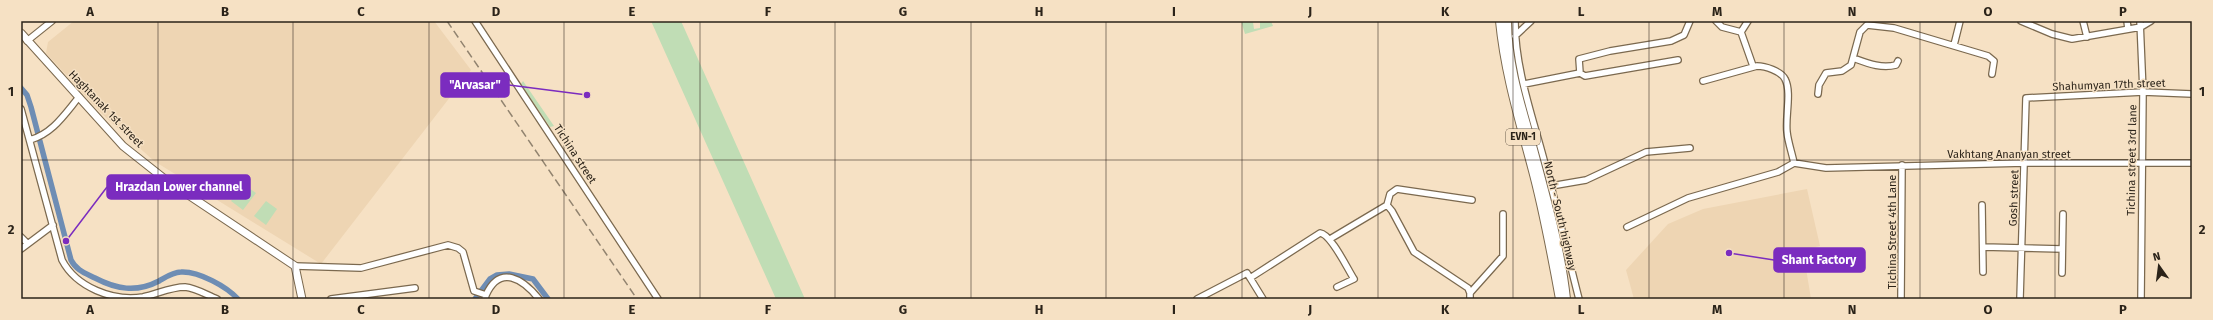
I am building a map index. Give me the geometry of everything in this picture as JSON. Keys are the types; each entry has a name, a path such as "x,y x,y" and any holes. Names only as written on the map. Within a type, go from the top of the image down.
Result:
{"highway":[{"name":"North - South highway","path":"1505,22 1517,92 1545,192 1555,251 1566,299"},
{"name":"North - South highway","path":"1555,251 1560,299"}],"main road":[{"name":"Haghtanak 1st street","path":"21,33 123,146 172,184 295,266"},
{"path":"295,266 302,299"}],"street":[{"path":"28,41 52,21"},
{"name":"Tichina street","path":"475,21 658,299"},
{"path":"1515,21 1515,36 1524,84 1579,299"},
{"path":"1515,36 1531,21"},
{"path":"1580,73 1580,59 1610,51 1671,41 1684,35 1690,21"},
{"path":"1716,21 1722,27 1741,32"},
{"path":"1741,32 1748,21"},
{"path":"1954,45 1960,21"},
{"path":"2021,21 2052,34 2072,39 2128,29 2151,21"},
{"path":"2083,21 2087,37"},
{"path":"2127,21 2128,29"},
{"name":"Tichina street 3rd lane","path":"2140,24 2143,92 2141,299"},
{"path":"1818,94 1819,85 1826,73 1848,69 1853,58 1860,32 1867,25 1894,28 1990,57 1994,61 1992,74"},
{"path":"1741,32 1753,66"},
{"path":"1853,58 1875,66 1890,67 1896,65 1898,60"},
{"path":"1524,84 1580,73 1584,76 1678,60"},
{"path":"1627,227 1688,198 1778,172 1794,163 1787,132 1787,88 1785,78 1765,66 1753,66 1703,81"},
{"name":"Shahumyan 17th street","path":"2026,98 2143,92 2192,94"},
{"path":"30,140 42,136 51,130 79,98"},
{"name":"Gosh street","path":"2020,299 2026,98"},
{"path":"21,109 62,260 66,268 90,287 107,294 135,297 185,287 217,299"},
{"path":"1551,186 1586,180 1646,152 1690,148"},
{"name":"Vakhtang Ananyan street","path":"1794,163 1826,168 2025,163 2142,165 2192,163"},
{"name":"Tichina Street 4th Lane","path":"1901,299 1902,165"},
{"path":"1330,239 1387,205 1390,194 1396,189 1472,200"},
{"path":"1387,205 1392,211 1414,252 1468,288 1470,296"},
{"path":"1982,205 1983,272"},
{"path":"1470,296 1503,256 1503,214"},
{"path":"2062,273 2063,214"},
{"path":"21,249 53,225"},
{"path":"1250,278 1311,237 1324,233 1330,239 1354,279 1337,287"},
{"path":"21,237 27,243"},
{"path":"295,266 361,268 448,246 458,248 463,252 474,291 483,295 491,284 498,278 507,277 519,281 530,288 539,299"},
{"path":"1983,247 2062,249"},
{"path":"1197,299 1246,273 1263,299"},
{"path":"331,299 415,288"}],"shaded area":[{"path":"74,21 434,21 471,70 321,264 154,161 102,114 46,53 48,42"},
{"path":"1807,189 1820,246 1803,250 1811,299 1634,299 1626,270 1668,224 1703,209"}],"green space":[{"path":"651,21 681,21 805,299 776,299"},
{"path":"1241,21 1253,22 1254,29 1260,28 1260,21 1271,21 1273,26 1245,34"},
{"path":"523,81 554,126 550,127 521,84"},
{"path":"243,184 256,193 243,210 231,201"},
{"path":"266,201 277,209 266,225 254,216"}],"waterway":[{"path":"21,88 27,95 31,107 71,260 78,269 103,282 126,288 151,285 175,273 188,272 204,277 220,285 238,299"},
{"path":"475,299 490,279 497,275 509,274 533,279 548,299"}],"railway":[{"path":"447,21 637,299"}],"place":[{"name":"\"Arvasar\"","path":"587,95"},
{"name":"Hrazdan Lower channel","path":"66,241"},
{"name":"Shant Factory","path":"1729,253"}]}
